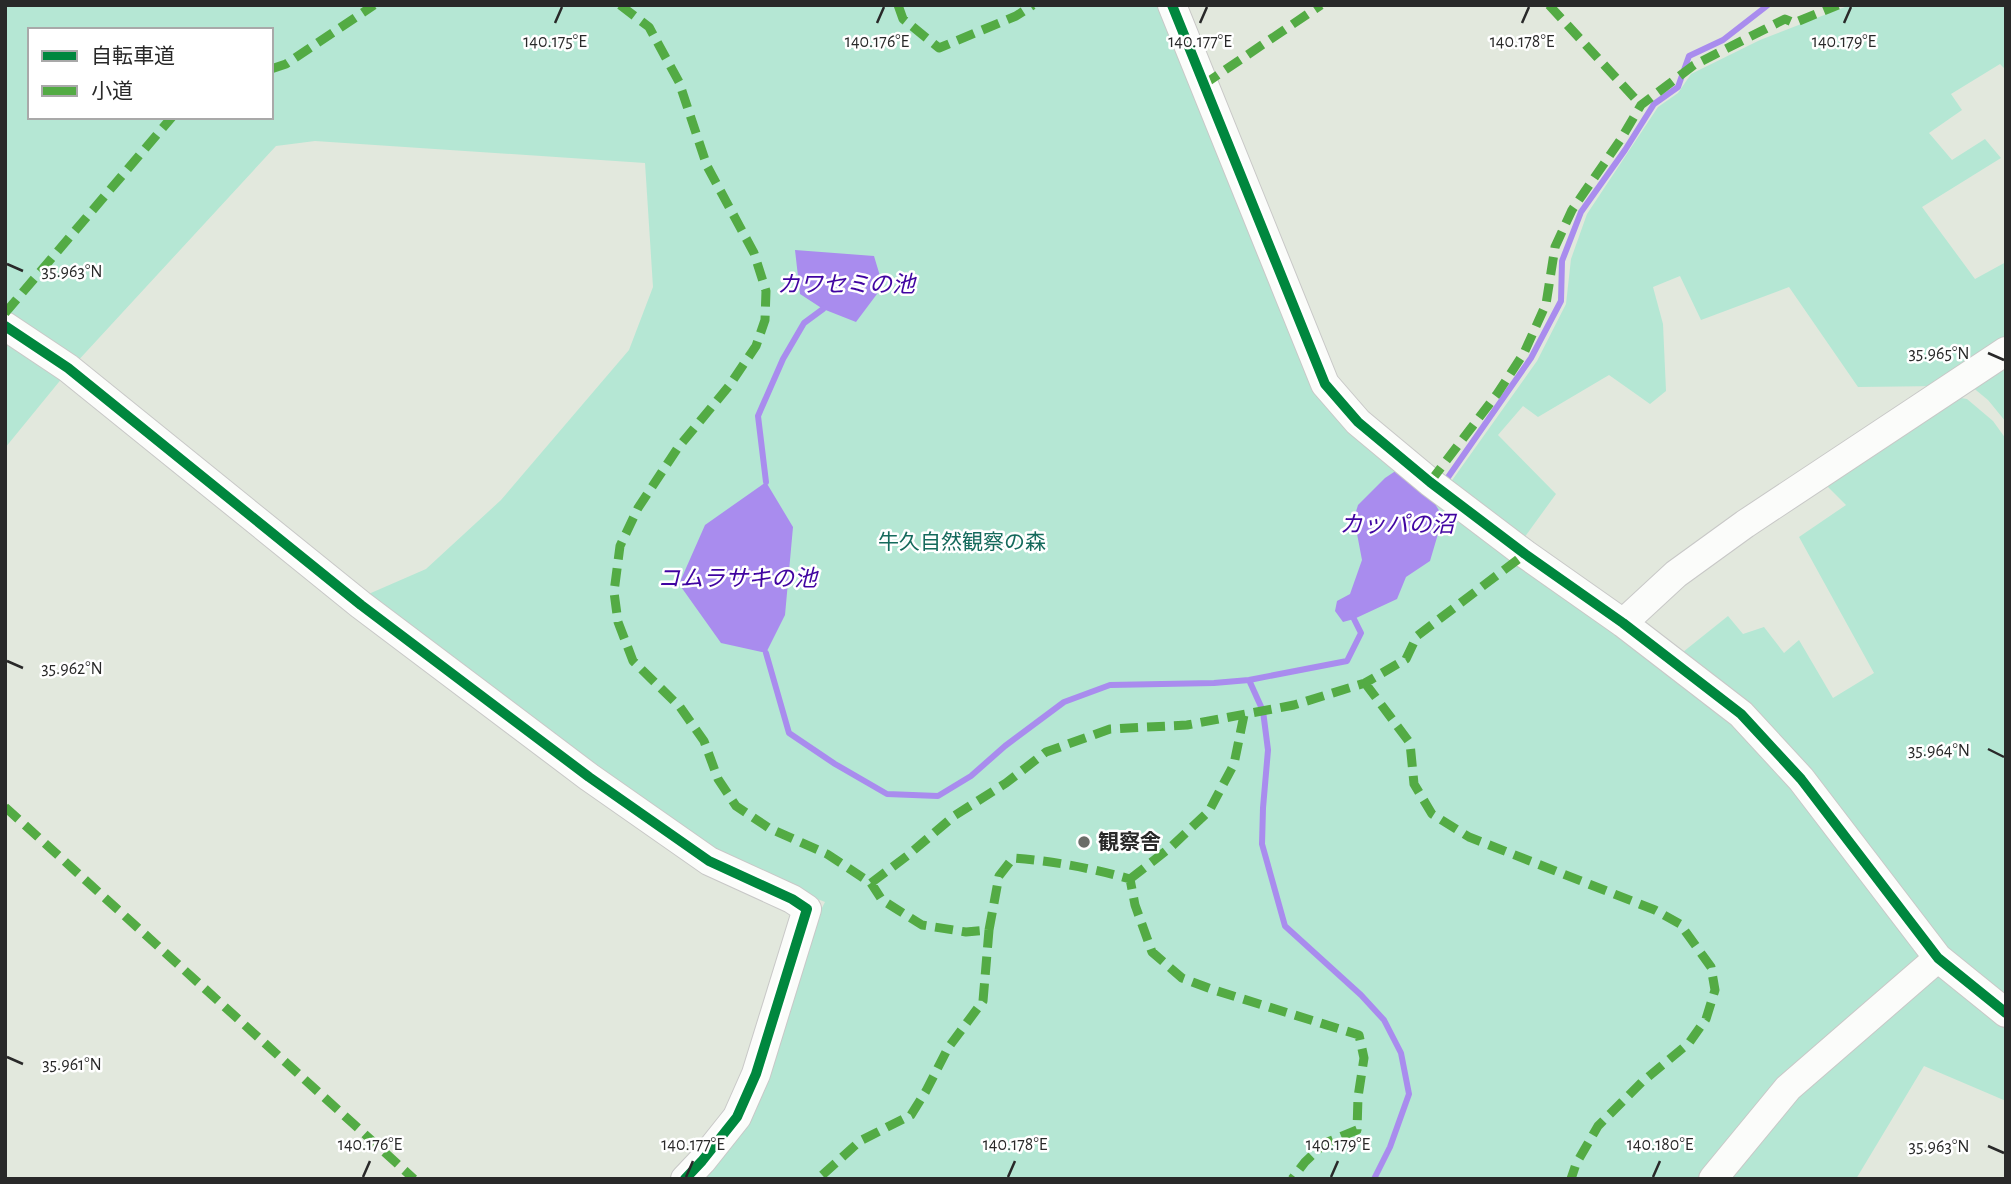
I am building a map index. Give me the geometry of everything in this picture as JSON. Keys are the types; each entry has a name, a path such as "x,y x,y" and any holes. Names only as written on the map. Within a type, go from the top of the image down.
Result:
{"street":[{"path":"1172,5 1325,384 1357,422 1430,482 1623,623 1741,714 1801,779 1938,958 2006,1013"},
{"path":"5,326 68,368 360,605 589,777 709,861 792,899 807,909 756,1074 737,1117 685,1179"},
{"path":"1623,623 1676,574 1745,524 2006,351"},
{"path":"1713,1179 1788,1088 1938,958"}],"green space":[{"name":"牛久自然観察の森","path":"5,5 1163,5 1314,385 1729,718 1791,782 1921,951 1918,964 1702,1179 697,1179 825,902 757,875 677,828 364,596 426,569 501,500 629,350 653,287 645,163 315,141 276,146 63,377 5,448"},
{"path":"1850,5 2006,5 2006,70 2000,64 1951,94 1962,110 1929,133 1952,160 1985,139 2001,158 1922,207 1975,279 2006,262 2006,343 1942,386 1858,387 1789,287 1701,320 1680,276 1653,287 1663,324 1666,391 1650,404 1609,375 1538,417 1523,406 1498,435 1556,494 1521,542 1448,486 1537,361 1566,304 1571,259 1587,214 1658,107 1678,93 1691,74 1760,40"},
{"path":"2006,356 2006,422 1988,400 1971,386"},
{"path":"1949,396 1967,399 1993,421 2006,439 2006,1000 1937,943 1678,656 1728,616 1743,634 1764,627 1784,653 1799,640 1833,698 1874,673 1799,537 1846,505 1822,481"},
{"path":"1942,973 2006,1025 2006,1101 1924,1066 1856,1179 1723,1179 1794,1093"}],"water":[{"name":"カワセミの池","path":"795,250 874,256 883,286 856,322 823,309 800,294"},
{"name":"カッパの沼","path":"1397,470 1432,499 1443,517 1430,561 1406,577 1397,599 1343,622 1335,611 1337,601 1350,594 1362,560 1354,518 1358,505"},
{"name":"コムラサキの池","path":"766,482 793,527 785,615 766,653 721,643 679,584 705,525"}],"waterway":[{"path":"1444,483 1531,358 1561,301 1562,261 1581,212 1654,104 1678,87 1689,56 1723,40 1768,5"},
{"path":"766,482 758,416 783,359 804,323 823,309"},
{"path":"766,653 789,733 887,794 938,796 971,776 1005,746 1064,702 1110,685 1249,680 1347,661 1361,633 1354,619"},
{"path":"1249,680 1263,711 1268,750 1262,844 1285,926 1361,995 1384,1020 1401,1053 1409,1094 1390,1147 1374,1179"}],"marked path":[{"path":"273,68 286,64 374,5"},
{"path":"620,5 649,27 679,82 707,166 754,253 766,291 765,320 756,346 729,386 677,449 638,508 620,546 614,592 618,622 633,661 680,707 704,741 718,779 736,806 769,828 827,854 871,883 882,900 922,925 966,932 989,930 983,1001 948,1048 911,1115 860,1141 818,1179"},
{"path":"898,5 903,19 939,48 1016,16 1033,5"},
{"path":"1203,85 1321,5"},
{"path":"1549,5 1641,105"},
{"path":"1430,482 1497,394 1524,353 1546,304 1555,247 1572,210 1641,105 1694,65 1785,19 1794,23 1838,5"},
{"path":"5,313 170,119"},
{"path":"871,883 954,816 1006,783 1046,752 1110,729 1187,725 1294,705 1365,683 1406,659 1417,636 1525,554"},
{"path":"1365,683 1410,743 1414,784 1432,814 1469,837 1655,910 1680,924 1711,967 1715,990 1706,1019 1689,1043 1642,1082 1598,1126 1576,1164 1571,1179"},
{"path":"1130,879 1171,847 1209,811 1234,764 1244,715"},
{"path":"5,807 414,1179"},
{"path":"989,930 999,876 1013,858 1072,866 1130,879 1135,905 1152,952 1182,978 1359,1035 1364,1058 1358,1097 1357,1130 1325,1143 1292,1179"}],"cycle path":[{"path":"1172,5 1325,384 1358,422 1430,482 1623,623 1741,714 1801,779 1938,958 2006,1013"},
{"path":"5,326 68,368 361,605 589,777 709,861 792,899 807,909 756,1074 737,1117 685,1179"}],"place":[{"name":"観察舎","path":"1084,842"}]}
